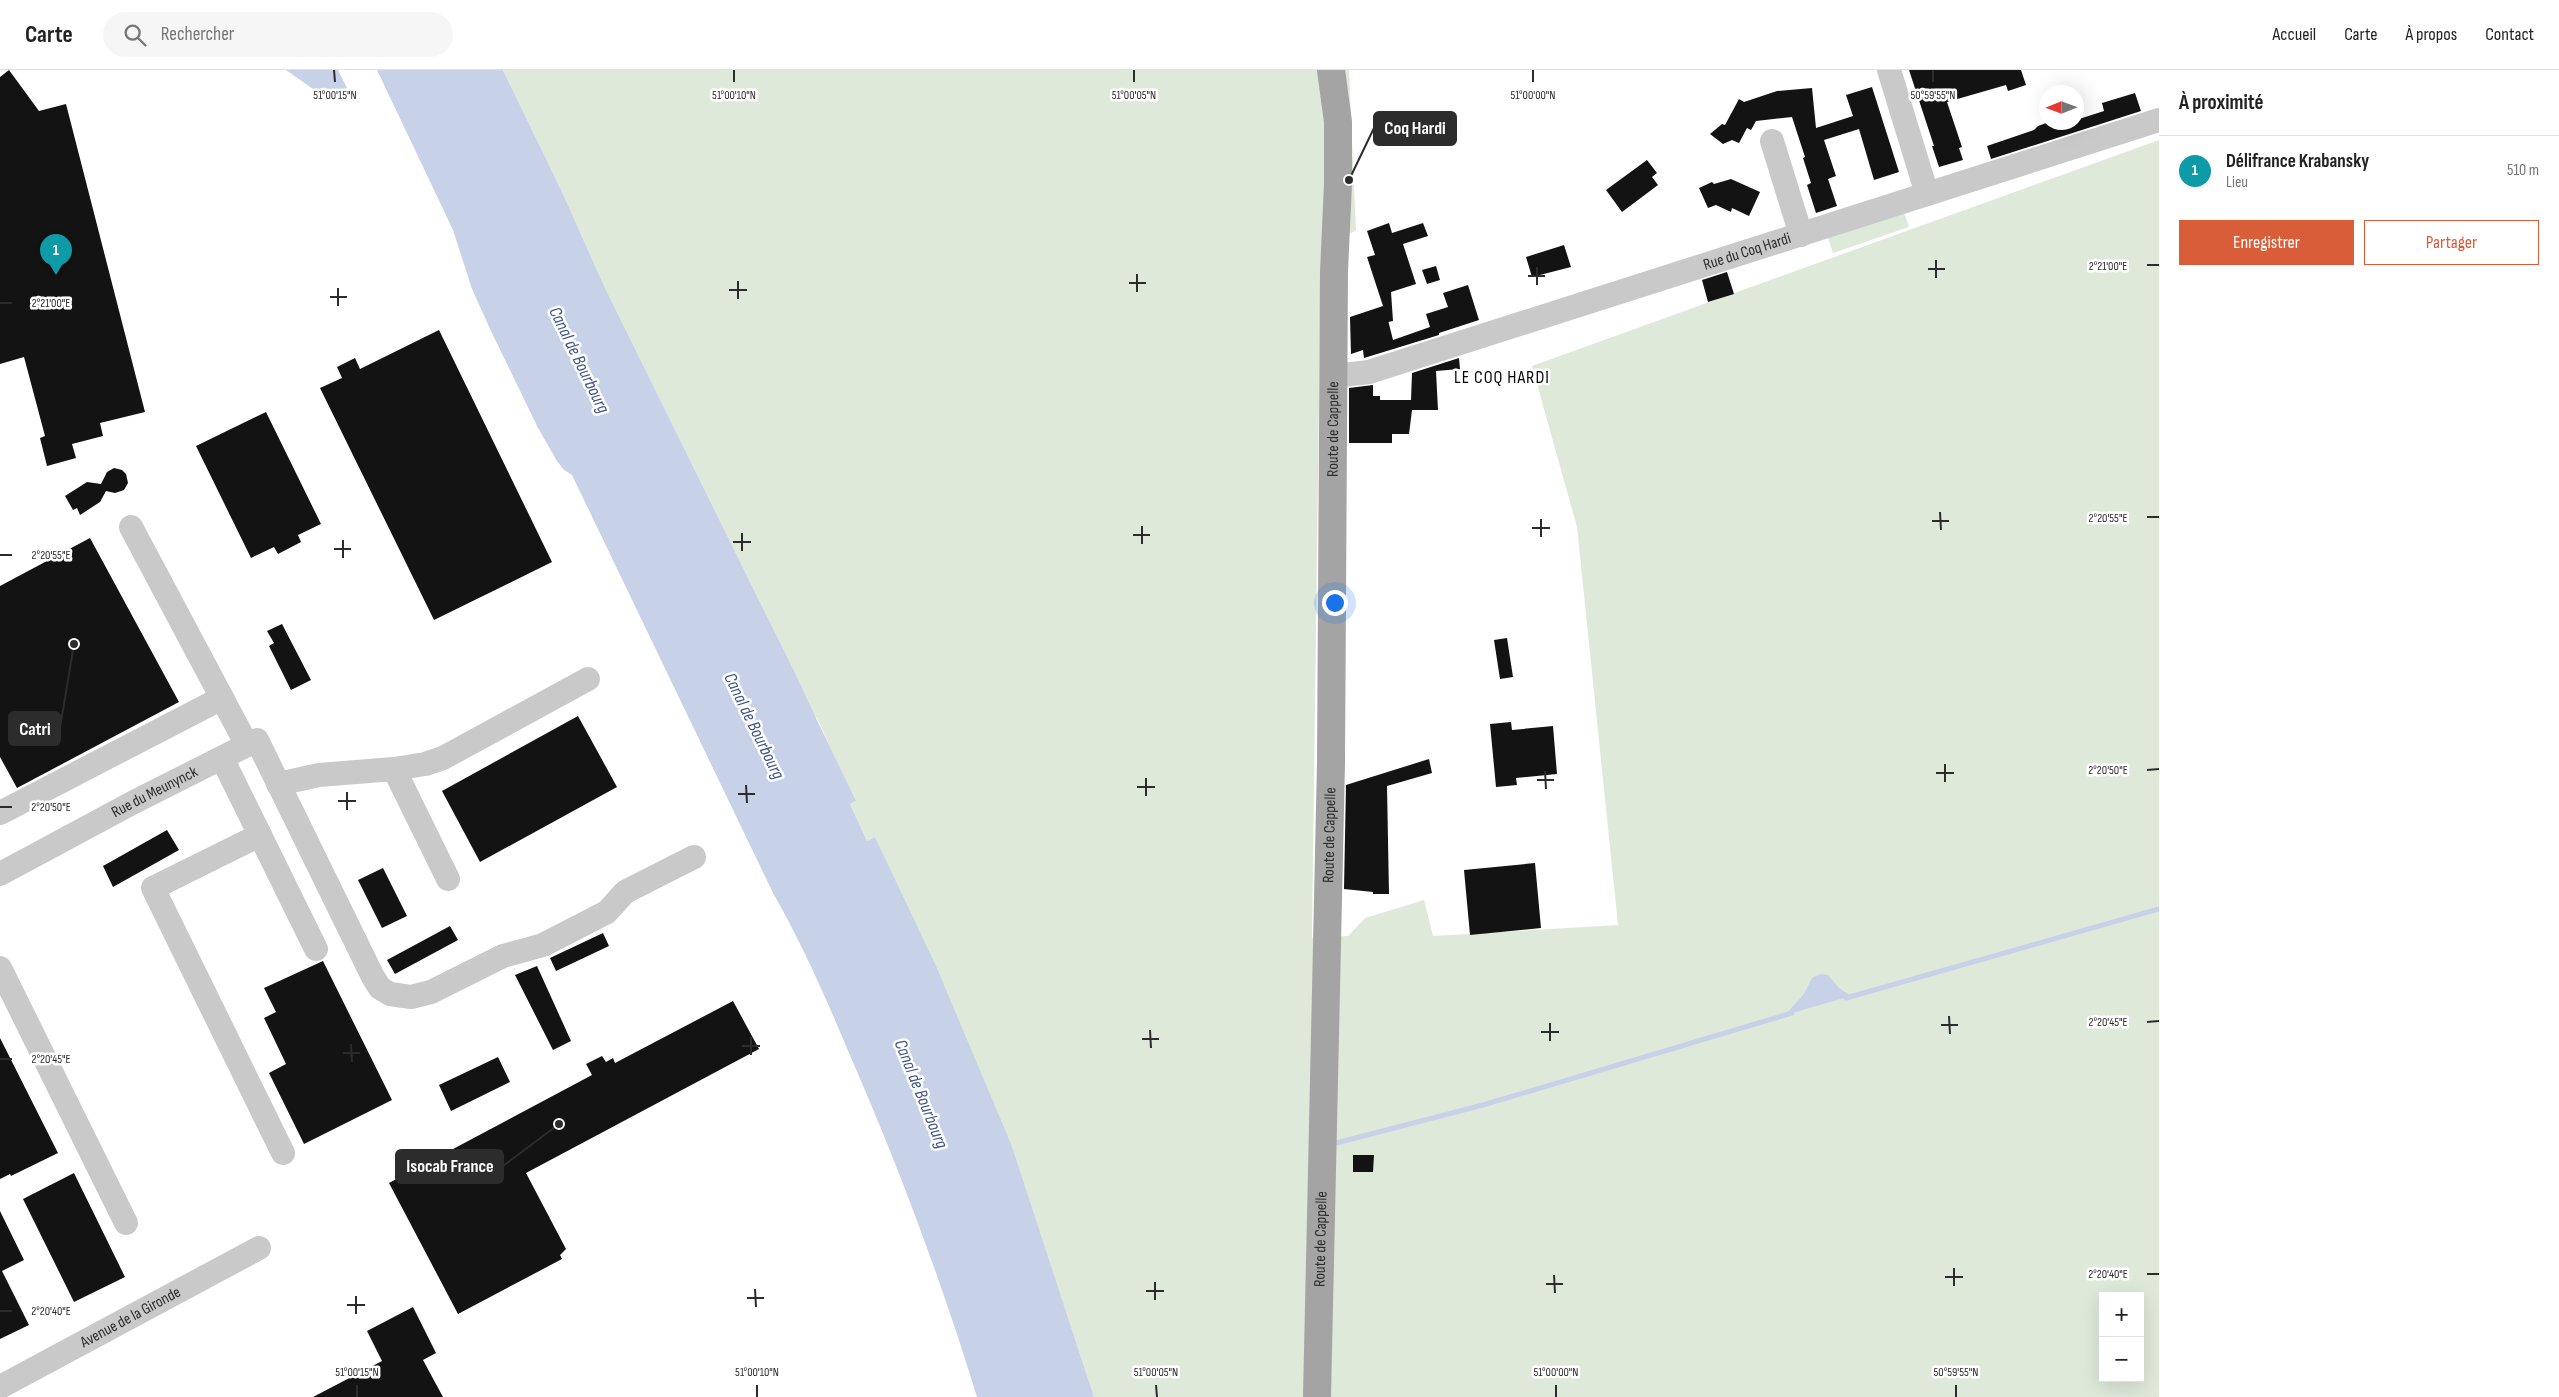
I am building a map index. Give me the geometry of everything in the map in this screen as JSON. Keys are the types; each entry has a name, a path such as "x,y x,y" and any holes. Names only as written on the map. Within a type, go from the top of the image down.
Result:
{"main road":[{"name":"Route de Cappelle","path":"1316,70 1327,129 1334,271"},
{"name":"Route de Cappelle","path":"1318,1397 1331,764 1334,271 1338,130 1331,70"}],"street":[{"path":"1889,70 1927,194"},
{"name":"Rue du Coq Hardi","path":"1334,376 1369,372 2159,120"},
{"path":"1772,141 1801,235"},
{"path":"131,527 222,698 278,784 380,988 397,995 411,996 431,992 503,956 542,945 607,912 625,892 694,857"},
{"path":"278,784 319,775 394,769 425,764 443,758 588,679"},
{"path":"0,813 222,698"},
{"name":"Rue du Meunynck","path":"0,874 252,743"},
{"path":"222,758 316,949"},
{"path":"394,769 448,879"},
{"path":"260,835 152,888 283,1153"},
{"path":"0,968 126,1223"},
{"name":"Avenue de la Gironde","path":"0,1386 259,1248"}],"green space":[{"path":"503,70 1349,70 1356,231 1321,243 1312,938 1348,936 1365,918 1424,900 1433,936 1618,925 1577,527 1532,366 2159,140 2159,1397 1094,1397 1064,1306 903,898 875,837 867,841 850,804 855,802 817,718 812,714 797,677 605,288 563,194"},
{"path":"1903,210 1909,227 1833,253 1827,235"}],"water":[{"path":"286,70 338,70 347,88 330,101"},
{"name":"Canal de Bourbourg","path":"377,70 503,70 563,194 605,288 797,677 856,801 850,804 867,841 875,837 936,966 1011,1144 1094,1397 977,1397 935,1269 870,1101 825,996 773,893 572,475 564,470 557,461 538,428 491,331 472,289 453,230"},
{"path":"1820,974 1828,975 1839,988 1851,996 1785,1015 1804,994 1812,978"}],"building":[{"path":"9,70 39,111 66,104 145,412 100,423 103,436 72,444 76,458 47,466 40,438 45,436 24,357 0,364 0,77"},
{"path":"1909,70 2021,70 2026,85 2008,91 2006,85 1947,102 1962,147 1959,148 1963,160 1939,167"},
{"path":"1872,87 1899,172 1874,180 1859,129 1824,140 1836,176 1828,179 1837,206 1816,213 1807,185 1811,183 1803,158 1805,157 1792,117 1756,121 1751,130 1747,128 1739,143 1732,140 1723,144 1710,134 1722,124 1725,125 1739,99 1744,102 1777,91 1812,88 1816,128 1853,116 1846,95"},
{"path":"2135,93 2141,111 2084,129 2084,117 2104,111 2102,103"},
{"path":"2038,126 2039,130 2082,130 1991,159 1987,146 2034,130"},
{"path":"1647,160 1657,173 1652,177 1658,185 1622,212 1606,190"},
{"path":"1731,179 1760,192 1749,216 1732,208 1731,212 1716,205 1708,208 1699,188 1712,182 1714,184"},
{"path":"1389,223 1392,233 1423,223 1428,236 1403,244 1416,284 1391,292 1393,321 1388,322 1393,340 1430,327 1426,314 1448,307 1443,293 1468,285 1479,320 1439,333 1439,335 1364,358 1363,350 1351,354 1350,317 1383,306 1367,257 1375,255 1367,231"},
{"path":"1564,245 1571,267 1532,277 1526,257"},
{"path":"1436,266 1440,280 1427,284 1422,270"},
{"path":"1727,272 1734,294 1708,302 1702,280"},
{"path":"439,330 552,562 434,620 320,388 342,378 337,367 355,358 360,369"},
{"path":"1459,358 1460,369 1436,371 1438,410 1412,410 1409,434 1392,434 1392,443 1349,443 1349,388 1373,385 1373,396 1380,396 1380,400 1411,400 1412,373"},
{"path":"266,412 321,524 298,535 301,542 278,554 274,547 251,558 196,446"},
{"path":"114,468 122,470 126,474 128,483 124,490 115,493 106,491 100,502 80,515 77,508 73,510 65,496 87,482 101,484 107,472"},
{"path":"90,538 179,702 17,788 0,757 0,586"},
{"path":"282,624 311,680 291,690 269,646 274,643 267,631"},
{"path":"1507,638 1513,677 1500,679 1494,640"},
{"path":"578,716 617,787 480,862 442,791"},
{"path":"1511,722 1512,730 1553,726 1557,774 1516,778 1517,785 1496,787 1490,724"},
{"path":"1429,759 1432,773 1387,786 1389,894 1373,894 1373,892 1344,889 1346,785"},
{"path":"167,830 179,850 113,887 103,866"},
{"path":"1535,863 1541,928 1470,935 1464,870"},
{"path":"383,868 407,916 382,928 358,880"},
{"path":"450,926 458,940 395,974 387,960"},
{"path":"603,933 609,946 556,971 550,958"},
{"path":"323,961 392,1100 304,1144 269,1073 286,1064 264,1018 276,1012 264,988"},
{"path":"537,966 571,1041 553,1050 515,975"},
{"path":"733,1001 759,1049 526,1173 566,1249 560,1255 562,1259 458,1314 389,1183 592,1075 586,1064 602,1056 606,1062 613,1058 615,1063"},
{"path":"0,1038 58,1153 11,1176 10,1174 0,1179"},
{"path":"498,1057 510,1082 451,1111 439,1085"},
{"path":"1353,1155 1374,1155 1373,1172 1353,1172"},
{"path":"74,1173 125,1277 74,1302 23,1199"},
{"path":"0,1211 24,1260 2,1271 29,1325 0,1339"},
{"path":"413,1307 436,1353 423,1360 443,1397 313,1397 382,1361 367,1331"}],"waterway":[{"path":"1846,998 2159,909"},
{"path":"1336,1143 1483,1105 1792,1013"}],"place":[{"name":"Coq Hardi","path":"1349,180"},
{"name":"Délifrance Krabansky","path":"56,275"},
{"name":"Catri","path":"74,644"},
{"name":"Isocab France","path":"559,1124"}],"district":[{"name":"LE COQ HARDI","path":"1502,377"}]}
